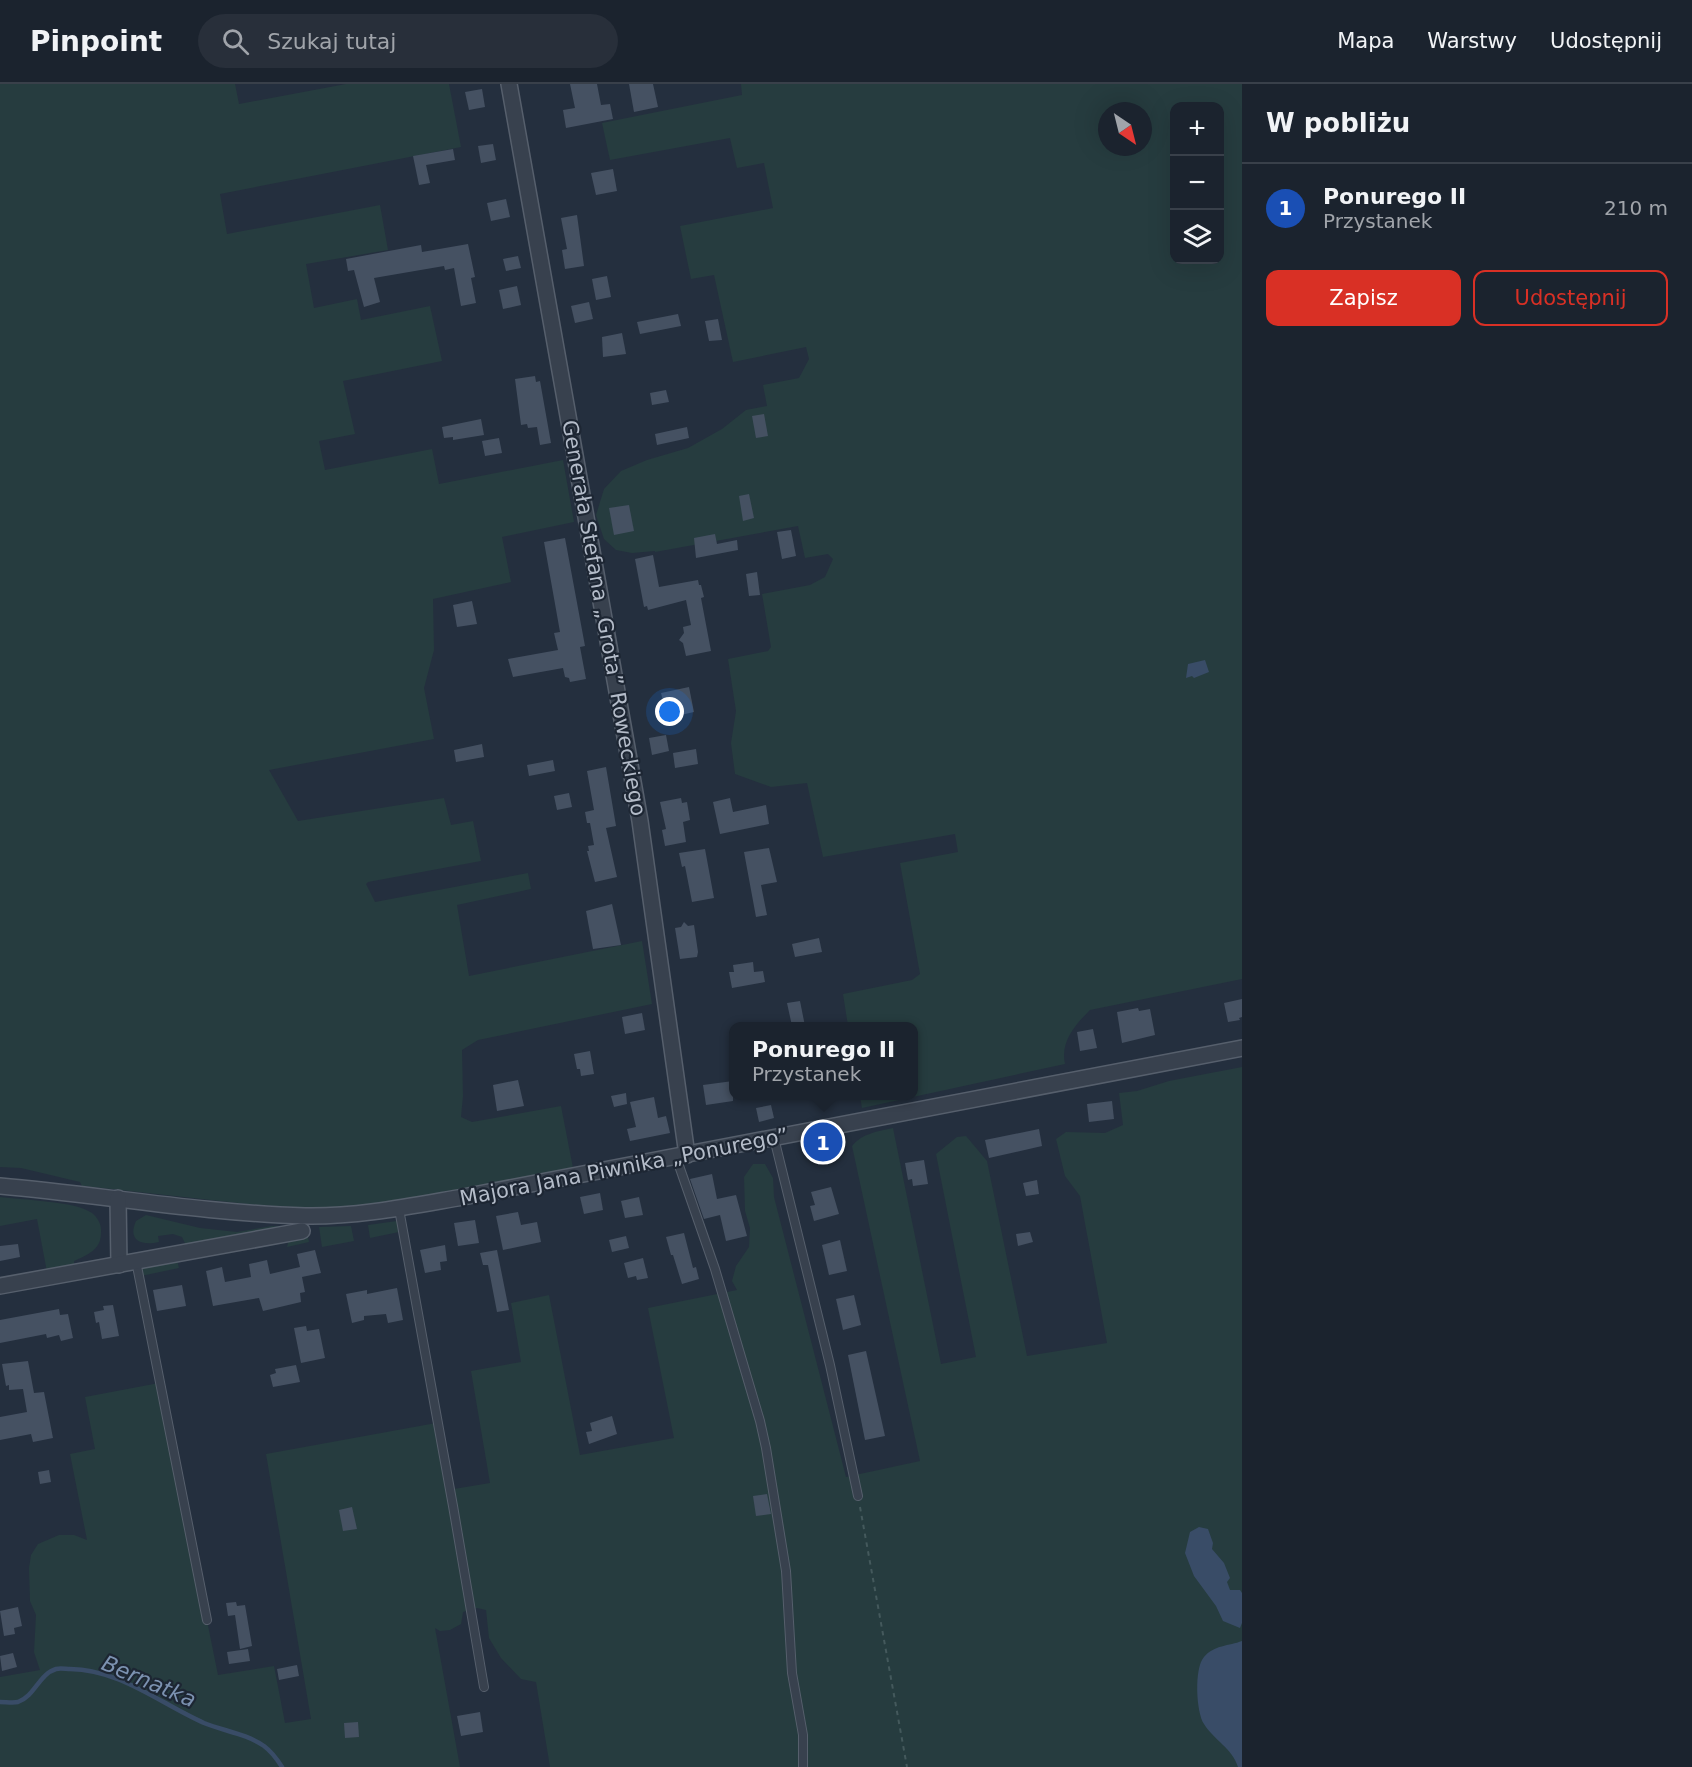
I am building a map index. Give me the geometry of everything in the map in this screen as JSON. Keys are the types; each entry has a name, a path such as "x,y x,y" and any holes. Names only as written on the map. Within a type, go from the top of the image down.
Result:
{"street":[{"name":"Generała Stefana „Grota” Roweckiego","path":"509,84 639,821 682,1156"},
{"name":"Majora Jana Piwnika „Ponurego”","path":"0,1186 226,1210 304,1216 355,1214 399,1209 1242,1048"},
{"path":"118,1198 119,1265"},
{"path":"0,1286 302,1231"}],"lane":[{"path":"774,1138 830,1365 858,1496"},
{"path":"682,1156 766,1448 786,1571 792,1673 803,1735 803,1767"},
{"path":"399,1209 484,1688"},
{"path":"136,1261 207,1620"}],"path":[{"path":"858,1496 907,1767"}],"green space":[{"path":"0,84 235,84 239,104 346,84 449,84 461,147 220,194 227,234 380,205 388,250 306,264 314,308 357,299 361,320 430,306 442,361 343,381 355,434 319,441 325,470 432,449 439,484 563,460 574,522 502,537 511,582 433,599 434,650 424,688 434,739 269,770 298,821 444,798 451,825 473,821 481,861 368,882 366,884 375,902 528,873 531,889 457,905 469,976 642,941 652,1004 478,1040 462,1050 461,1117 472,1122 561,1106 572,1170 370,1206 314,1208 256,1205 82,1186 80,1182 21,1168 0,1167"},
{"path":"741,84 1242,84 1242,979 1090,1010 1070,1034 1065,1048 1065,1064 918,1096 918,1022 847,1022 843,994 912,980 920,974 900,863 958,852 955,834 823,857 807,783 771,787 735,774 731,743 736,711 728,659 768,651 771,647 762,594 810,585 825,577 833,559 828,554 805,558 798,526 655,552 632,553 616,550 604,539 596,515 604,489 621,471 647,460 688,448 722,429 746,410 767,406 763,385 799,378 809,359 806,347 733,362 714,275 691,279 680,226 773,208 764,163 737,168 730,138 610,160 602,123 742,95"},
{"path":"1242,1067 1242,1767 550,1767 536,1682 521,1679 501,1658 489,1638 486,1610 477,1608 463,1612 461,1624 450,1630 440,1631 435,1628 460,1767 0,1767 0,1677 40,1670 34,1652 36,1615 30,1601 31,1555 38,1544 59,1535 74,1535 87,1540 70,1454 95,1449 85,1397 159,1383 218,1675 274,1666 285,1723 311,1719 266,1454 436,1423 448,1490 490,1483 471,1371 521,1362 511,1303 549,1295 580,1455 674,1438 648,1308 737,1290 732,1281 736,1266 749,1247 750,1228 745,1211 744,1177 753,1164 765,1164 773,1178 774,1197 846,1477 920,1461 852,1146 865,1136 893,1128 941,1364 976,1357 936,1154 957,1137 966,1136 987,1161 1027,1356 1107,1343 1080,1196 1065,1176 1056,1139 1066,1132 1105,1133 1123,1125 1119,1093"},
{"path":"861,1100 899,1100 862,1108"},
{"path":"0,1197 61,1203 84,1209 92,1213 99,1222 101,1230 99,1244 92,1251 74,1261 74,1266 47,1272 37,1219 0,1226"},
{"path":"146,1215 200,1228 237,1232 272,1226 306,1227 309,1242 287,1247 289,1239 187,1247 182,1237 173,1234 158,1236 159,1242 147,1243 138,1240 133,1233 136,1221"},
{"path":"397,1221 399,1232 370,1238 368,1225"},
{"path":"351,1226 354,1241 322,1247 319,1227"},
{"path":"177,1260 179,1268 141,1276 139,1267"}],"water":[{"path":"1205,660 1209,672 1194,678 1192,676 1186,678 1188,664"},
{"path":"1199,1527 1208,1529 1213,1543 1212,1549 1224,1563 1230,1578 1227,1582 1230,1590 1240,1590 1242,1593 1240,1628 1223,1621 1216,1606 1194,1576 1185,1553 1190,1532"},
{"path":"1242,1641 1242,1767 1238,1767 1232,1755 1201,1718 1197,1680 1201,1663 1208,1653"}],"building":[{"path":"570,84 597,84 601,105 610,104 613,119 566,128 563,110 575,108"},
{"path":"629,84 653,84 658,107 634,112"},
{"path":"482,89 485,107 469,110 465,92"},
{"path":"493,144 496,160 481,163 478,146"},
{"path":"453,149 455,160 426,165 430,183 419,185 413,156"},
{"path":"613,169 617,191 596,195 591,173"},
{"path":"506,199 510,217 491,221 487,203"},
{"path":"577,215 584,266 565,269 562,250 567,249 561,218"},
{"path":"468,244 475,277 471,278 476,303 461,306 454,268 445,270 444,266 374,278 380,302 364,307 354,270 348,271 346,259 421,245 422,252"},
{"path":"518,256 521,268 506,271 503,259"},
{"path":"607,276 611,297 596,300 592,279"},
{"path":"517,286 521,305 503,309 499,290"},
{"path":"589,302 593,319 575,323 571,306"},
{"path":"678,314 681,326 640,334 637,322"},
{"path":"718,319 722,340 709,341 705,321"},
{"path":"622,333 626,354 603,357 602,337"},
{"path":"535,376 536,382 540,381 551,443 540,445 537,427 528,428 527,424 521,425 515,379"},
{"path":"666,390 669,402 652,405 650,393"},
{"path":"764,414 768,436 756,438 752,416"},
{"path":"481,419 484,435 453,440 453,437 444,438 442,427"},
{"path":"687,427 689,438 657,445 655,434"},
{"path":"499,438 502,453 485,456 482,441"},
{"path":"749,494 754,518 743,521 739,496"},
{"path":"629,505 634,531 614,535 609,508"},
{"path":"791,530 796,556 782,559 777,532"},
{"path":"715,534 717,544 737,540 738,550 696,558 694,538"},
{"path":"565,538 585,646 580,647 586,679 570,682 569,678 565,677 563,668 513,677 508,659 558,650 554,633 560,632 544,542"},
{"path":"653,555 659,587 698,580 704,597 701,598 711,651 686,656 683,643 679,640 684,633 683,627 691,625 686,600 648,610 647,606 644,607 635,559"},
{"path":"757,572 760,595 749,596 746,574"},
{"path":"472,601 477,624 457,627 453,605"},
{"path":"689,687 694,712 667,718 661,693"},
{"path":"666,735 669,751 652,755 649,738"},
{"path":"482,744 484,757 456,762 454,750"},
{"path":"696,749 698,764 675,768 673,753"},
{"path":"553,760 555,771 529,776 527,765"},
{"path":"606,767 616,826 606,828 617,877 595,882 587,851 589,851 588,846 594,845 590,823 587,823 585,812 594,810 587,771"},
{"path":"569,793 572,807 557,810 554,796"},
{"path":"681,798 682,803 687,802 690,820 683,822 686,842 665,846 662,830 666,829 660,802"},
{"path":"730,798 733,812 766,805 769,824 720,834 713,802"},
{"path":"769,848 777,882 761,885 767,915 756,917 744,852"},
{"path":"705,849 714,898 692,902 685,866 682,867 679,853"},
{"path":"612,904 621,945 593,949 586,911"},
{"path":"684,922 688,926 694,925 697,957 680,959 675,928 681,927"},
{"path":"819,938 822,952 795,957 792,944"},
{"path":"753,962 754,972 763,971 765,982 732,988 729,972 734,972 733,965"},
{"path":"1242,999 1242,1017 1239,1018 1240,1020 1228,1022 1224,1003"},
{"path":"800,1001 804,1022 791,1022 787,1003"},
{"path":"1138,1008 1139,1011 1150,1009 1155,1035 1122,1043 1117,1012"},
{"path":"642,1013 645,1030 625,1034 622,1017"},
{"path":"1093,1029 1097,1048 1080,1051 1077,1032"},
{"path":"590,1051 594,1074 581,1076 574,1054"},
{"path":"518,1080 524,1106 497,1111 493,1085"},
{"path":"729,1082 729,1100 733,1101 706,1105 703,1085"},
{"path":"626,1093 627,1104 614,1107 611,1096"},
{"path":"654,1097 658,1118 666,1116 670,1133 630,1141 627,1129 636,1127 630,1102"},
{"path":"1112,1101 1114,1119 1089,1122 1087,1104"},
{"path":"771,1105 774,1118 759,1122 756,1108"},
{"path":"1039,1129 1042,1146 989,1158 985,1140"},
{"path":"924,1160 928,1184 913,1186 912,1179 908,1180 905,1163"},
{"path":"712,1174 717,1199 736,1195 747,1236 726,1241 720,1215 704,1219 690,1179"},
{"path":"1037,1180 1039,1194 1026,1196 1023,1183"},
{"path":"831,1187 839,1214 814,1221 810,1206 815,1205 811,1192"},
{"path":"600,1193 603,1210 584,1214 580,1197"},
{"path":"639,1197 643,1215 625,1218 621,1201"},
{"path":"518,1212 521,1225 537,1222 541,1242 503,1250 496,1216"},
{"path":"475,1220 479,1243 458,1246 454,1223"},
{"path":"1030,1232 1033,1242 1018,1246 1016,1234"},
{"path":"684,1233 693,1268 696,1267 699,1279 682,1284 666,1237"},
{"path":"626,1236 629,1248 612,1252 609,1240"},
{"path":"840,1240 847,1271 829,1275 822,1245"},
{"path":"18,1244 20,1257 0,1261 0,1246"},
{"path":"445,1245 447,1261 440,1262 441,1270 425,1273 420,1250"},
{"path":"315,1250 321,1273 302,1277 305,1292 300,1293 301,1302 263,1311 259,1298 213,1306 206,1271 222,1267 225,1282 251,1277 249,1264 267,1260 270,1274 300,1267 297,1254"},
{"path":"497,1250 509,1310 497,1312 488,1265 483,1265 480,1253"},
{"path":"643,1258 648,1278 637,1280 636,1276 628,1278 624,1263"},
{"path":"182,1285 186,1306 157,1311 153,1290"},
{"path":"397,1288 403,1320 388,1323 386,1314 364,1316 364,1320 352,1323 346,1294 367,1290 367,1294"},
{"path":"854,1295 861,1325 843,1330 836,1299"},
{"path":"113,1305 119,1336 102,1339 99,1322 96,1323 94,1312 104,1310 103,1306"},
{"path":"59,1309 60,1315 68,1314 73,1338 61,1341 59,1335 47,1338 46,1334 0,1343 0,1320"},
{"path":"306,1326 307,1331 319,1329 325,1358 301,1363 294,1328"},
{"path":"866,1351 885,1436 865,1440 848,1355"},
{"path":"28,1361 34,1393 44,1392 53,1438 33,1442 31,1434 0,1440 0,1417 27,1412 23,1389 9,1390 9,1385 6,1386 2,1364"},
{"path":"296,1365 300,1382 273,1387 270,1375 276,1373 275,1369"},
{"path":"612,1416 617,1434 589,1444 586,1432 592,1431 590,1423"},
{"path":"49,1470 51,1482 40,1484 38,1472"},
{"path":"767,1494 771,1514 756,1516 753,1496"},
{"path":"352,1507 357,1529 343,1531 339,1510"},
{"path":"236,1602 237,1606 245,1605 252,1646 240,1649 235,1615 228,1616 226,1603"},
{"path":"18,1607 22,1626 14,1628 15,1634 4,1636 0,1611"},
{"path":"248,1649 250,1661 229,1664 227,1652"},
{"path":"13,1653 17,1667 2,1671 0,1656"},
{"path":"297,1665 299,1676 279,1680 277,1669"},
{"path":"480,1712 483,1732 461,1736 457,1716"},
{"path":"358,1722 359,1737 345,1738 344,1723"}],"waterway":[{"name":"Bernatka","path":"0,1702 18,1702 24,1699 45,1675 56,1669 88,1671 106,1675 123,1681 204,1723 257,1742 264,1746 282,1767"}],"place":[{"name":"Ponurego II","path":"823,1142"}]}
